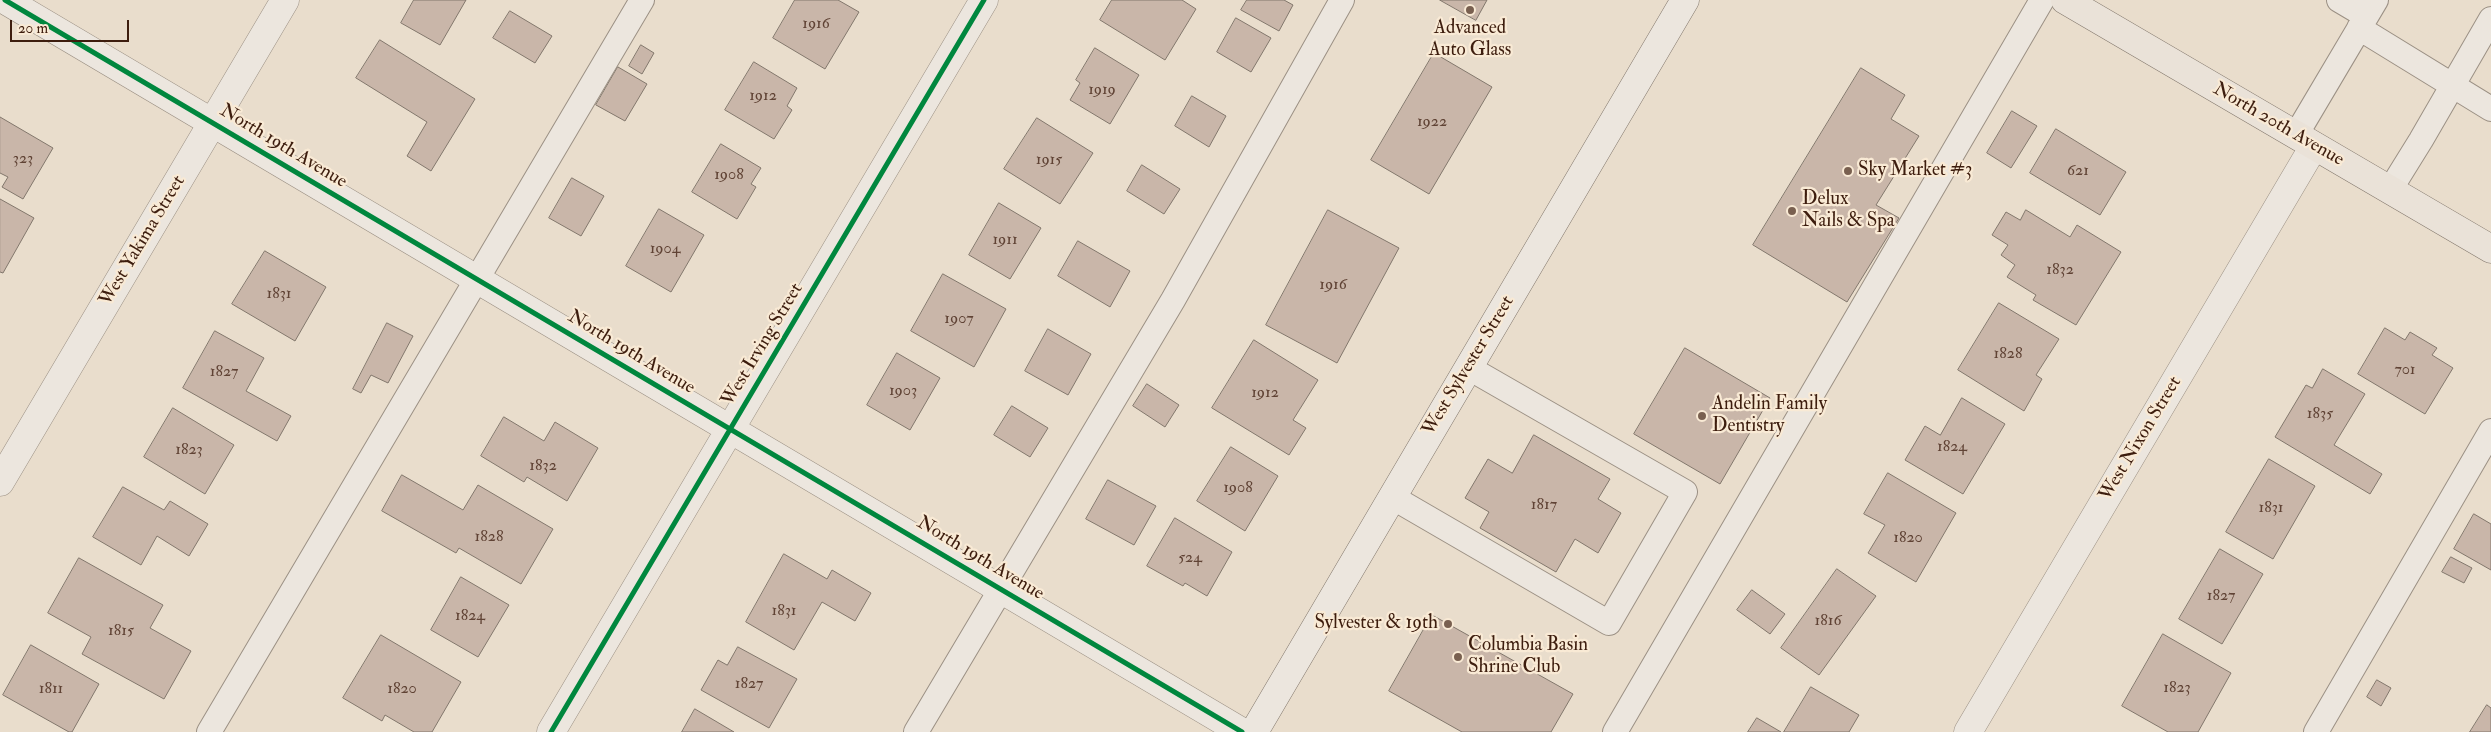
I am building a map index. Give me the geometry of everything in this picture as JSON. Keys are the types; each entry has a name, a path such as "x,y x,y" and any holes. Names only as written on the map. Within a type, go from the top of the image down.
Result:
{"main road":[{"name":"North 20th Avenue","path":"2066,0 2491,250"}],"street":[{"name":"North 19th Avenue","path":"5,0 1242,732"},
{"name":"West Yakima Street","path":"0,482 285,0"},
{"name":"West Irving Street","path":"551,732 984,0"},
{"name":"West Sylvester Street","path":"1254,732 1685,0"},
{"name":"West Nixon Street","path":"1968,732 2305,140"}],"lane":[{"path":"210,732 642,0"},
{"path":"916,732 1173,300 1342,0"},
{"path":"1615,732 2042,0"},
{"path":"2339,0 2367,15 2452,85 2491,109"},
{"path":"2305,140 2367,15"},
{"path":"2390,190 2422,140 2491,19"},
{"path":"1392,497 1609,623 1686,492 1468,368"},
{"path":"2316,732 2491,431"}],"building":[{"path":"414,0 466,0 440,45 401,23"},
{"path":"795,0 838,0 859,12 825,69 773,38"},
{"path":"1112,0 1182,0 1196,9 1165,60 1100,20"},
{"path":"1247,0 1284,0 1293,5 1279,31 1241,10"},
{"name":"Advanced Auto Glass","path":"1440,0 1487,0 1476,20"},
{"path":"510,11 552,36 535,63 493,38"},
{"path":"1236,18 1271,38 1251,72 1217,52"},
{"path":"380,40 475,99 431,171 407,156 427,122 356,78"},
{"path":"641,45 654,53 642,74 629,66"},
{"path":"1095,48 1139,75 1110,124 1070,100 1080,83 1076,80"},
{"path":"1434,53 1492,87 1429,194 1371,160"},
{"path":"754,62 797,88 787,106 792,110 774,139 725,110"},
{"path":"618,67 647,84 625,121 596,105"},
{"name":"Sky Market #3","path":"1861,68 1905,95 1891,119 1919,136 1876,205 1899,218 1847,302 1753,245"},
{"path":"1192,96 1226,116 1209,147 1175,126"},
{"path":"2012,111 2037,126 2011,168 1987,153"},
{"path":"0,117 53,148 23,199 2,187 8,177 0,173"},
{"path":"1037,118 1093,153 1060,204 1004,169"},
{"path":"2056,129 2126,172 2100,215 2030,173"},
{"path":"721,144 761,168 751,184 756,187 737,219 692,192"},
{"path":"1142,165 1180,189 1164,214 1127,191"},
{"path":"572,178 604,196 581,236 549,218"},
{"path":"0,199 34,218 3,273 0,272"},
{"path":"999,203 1041,228 1010,279 969,255"},
{"path":"659,209 704,235 671,292 626,266"},
{"path":"1328,210 1399,248 1337,363 1266,325"},
{"path":"2026,210 2070,237 2077,225 2121,252 2076,325 2033,300 2036,295 2007,277 2015,265 2001,255 2008,245 1992,235 2006,212 2020,220"},
{"path":"1078,241 1130,271 1110,307 1058,276"},
{"path":"265,251 326,287 295,341 232,304"},
{"path":"943,274 1006,309 974,367 911,331"},
{"path":"1999,303 2059,339 2036,375 2042,379 2024,411 1958,370"},
{"path":"387,323 413,336 388,383 371,375 361,393 353,389"},
{"path":"2385,328 2405,340 2410,332 2437,348 2432,355 2453,368 2425,414 2358,374"},
{"path":"1048,329 1091,354 1068,395 1025,371"},
{"path":"215,331 264,358 246,391 291,416 277,441 183,388"},
{"path":"1254,340 1318,380 1293,420 1306,428 1289,455 1212,408"},
{"name":"Andelin Family Dentistry","path":"1685,348 1770,398 1720,484 1634,434"},
{"path":"897,353 940,378 910,430 867,405"},
{"path":"2323,369 2365,394 2334,445 2382,474 2370,494 2275,437 2306,385 2312,388"},
{"path":"1147,384 1179,405 1165,427 1133,406"},
{"path":"1962,398 2005,424 1963,494 1905,460 1925,426 1940,435"},
{"path":"1012,406 1048,428 1030,457 994,435"},
{"path":"173,408 234,445 205,494 144,457"},
{"path":"504,417 544,441 555,422 598,448 567,501 527,477 524,482 481,456"},
{"path":"1534,435 1610,479 1598,499 1621,513 1598,553 1575,539 1556,572 1480,528 1489,512 1465,498 1488,459 1512,473"},
{"path":"1231,447 1278,476 1245,531 1197,501"},
{"path":"2269,459 2315,486 2273,559 2226,532"},
{"path":"1888,473 1956,513 1916,582 1868,553 1885,525 1864,514"},
{"path":"402,475 463,510 478,485 553,529 521,584 459,548 456,553 382,511"},
{"path":"1108,480 1156,506 1134,545 1086,519"},
{"path":"123,487 164,510 170,501 208,524 189,556 157,536 141,565 93,537"},
{"path":"2474,514 2491,524 2491,570 2454,549"},
{"path":"1175,518 1232,552 1207,596 1185,583 1183,586 1147,566"},
{"path":"2220,549 2263,574 2222,644 2179,619"},
{"path":"784,554 827,579 832,570 871,593 855,621 822,602 794,650 746,622"},
{"path":"2451,557 2472,568 2464,583 2442,572"},
{"path":"79,558 163,605 150,628 191,651 164,699 82,654 91,637 48,613"},
{"path":"1837,569 1876,596 1819,675 1781,648"},
{"path":"461,577 509,605 478,657 431,630"},
{"path":"1752,590 1785,614 1770,634 1737,610"},
{"name":"Columbia Basin Shrine Club","path":"1432,615 1573,694 1551,732 1462,732 1389,691"},
{"path":"2163,634 2231,673 2198,732 2168,732 2122,706"},
{"path":"381,635 461,682 432,732 414,732 385,715 382,721 343,698"},
{"path":"31,645 99,684 72,732 3,695"},
{"path":"738,647 797,679 769,728 701,690 718,660 727,665"},
{"path":"2377,680 2391,688 2381,706 2367,697"},
{"path":"1811,687 1859,715 1849,732 1784,732"},
{"path":"2487,705 2491,708 2491,732 2470,732"},
{"path":"695,709 734,732 682,732"},
{"path":"1757,718 1781,732 1748,732"}],"cycle path":[{"path":"5,0 1242,732"},
{"path":"551,732 984,0"}],"place":[{"name":"Advanced Auto Glass","path":"1470,10"},
{"name":"Sky Market #3","path":"1848,171"},
{"name":"Delux Nails & Spa","path":"1792,211"},
{"name":"Andelin Family Dentistry","path":"1702,416"},
{"name":"Sylvester & 19th","path":"1448,624"},
{"name":"Columbia Basin Shrine Club","path":"1458,657"}]}
